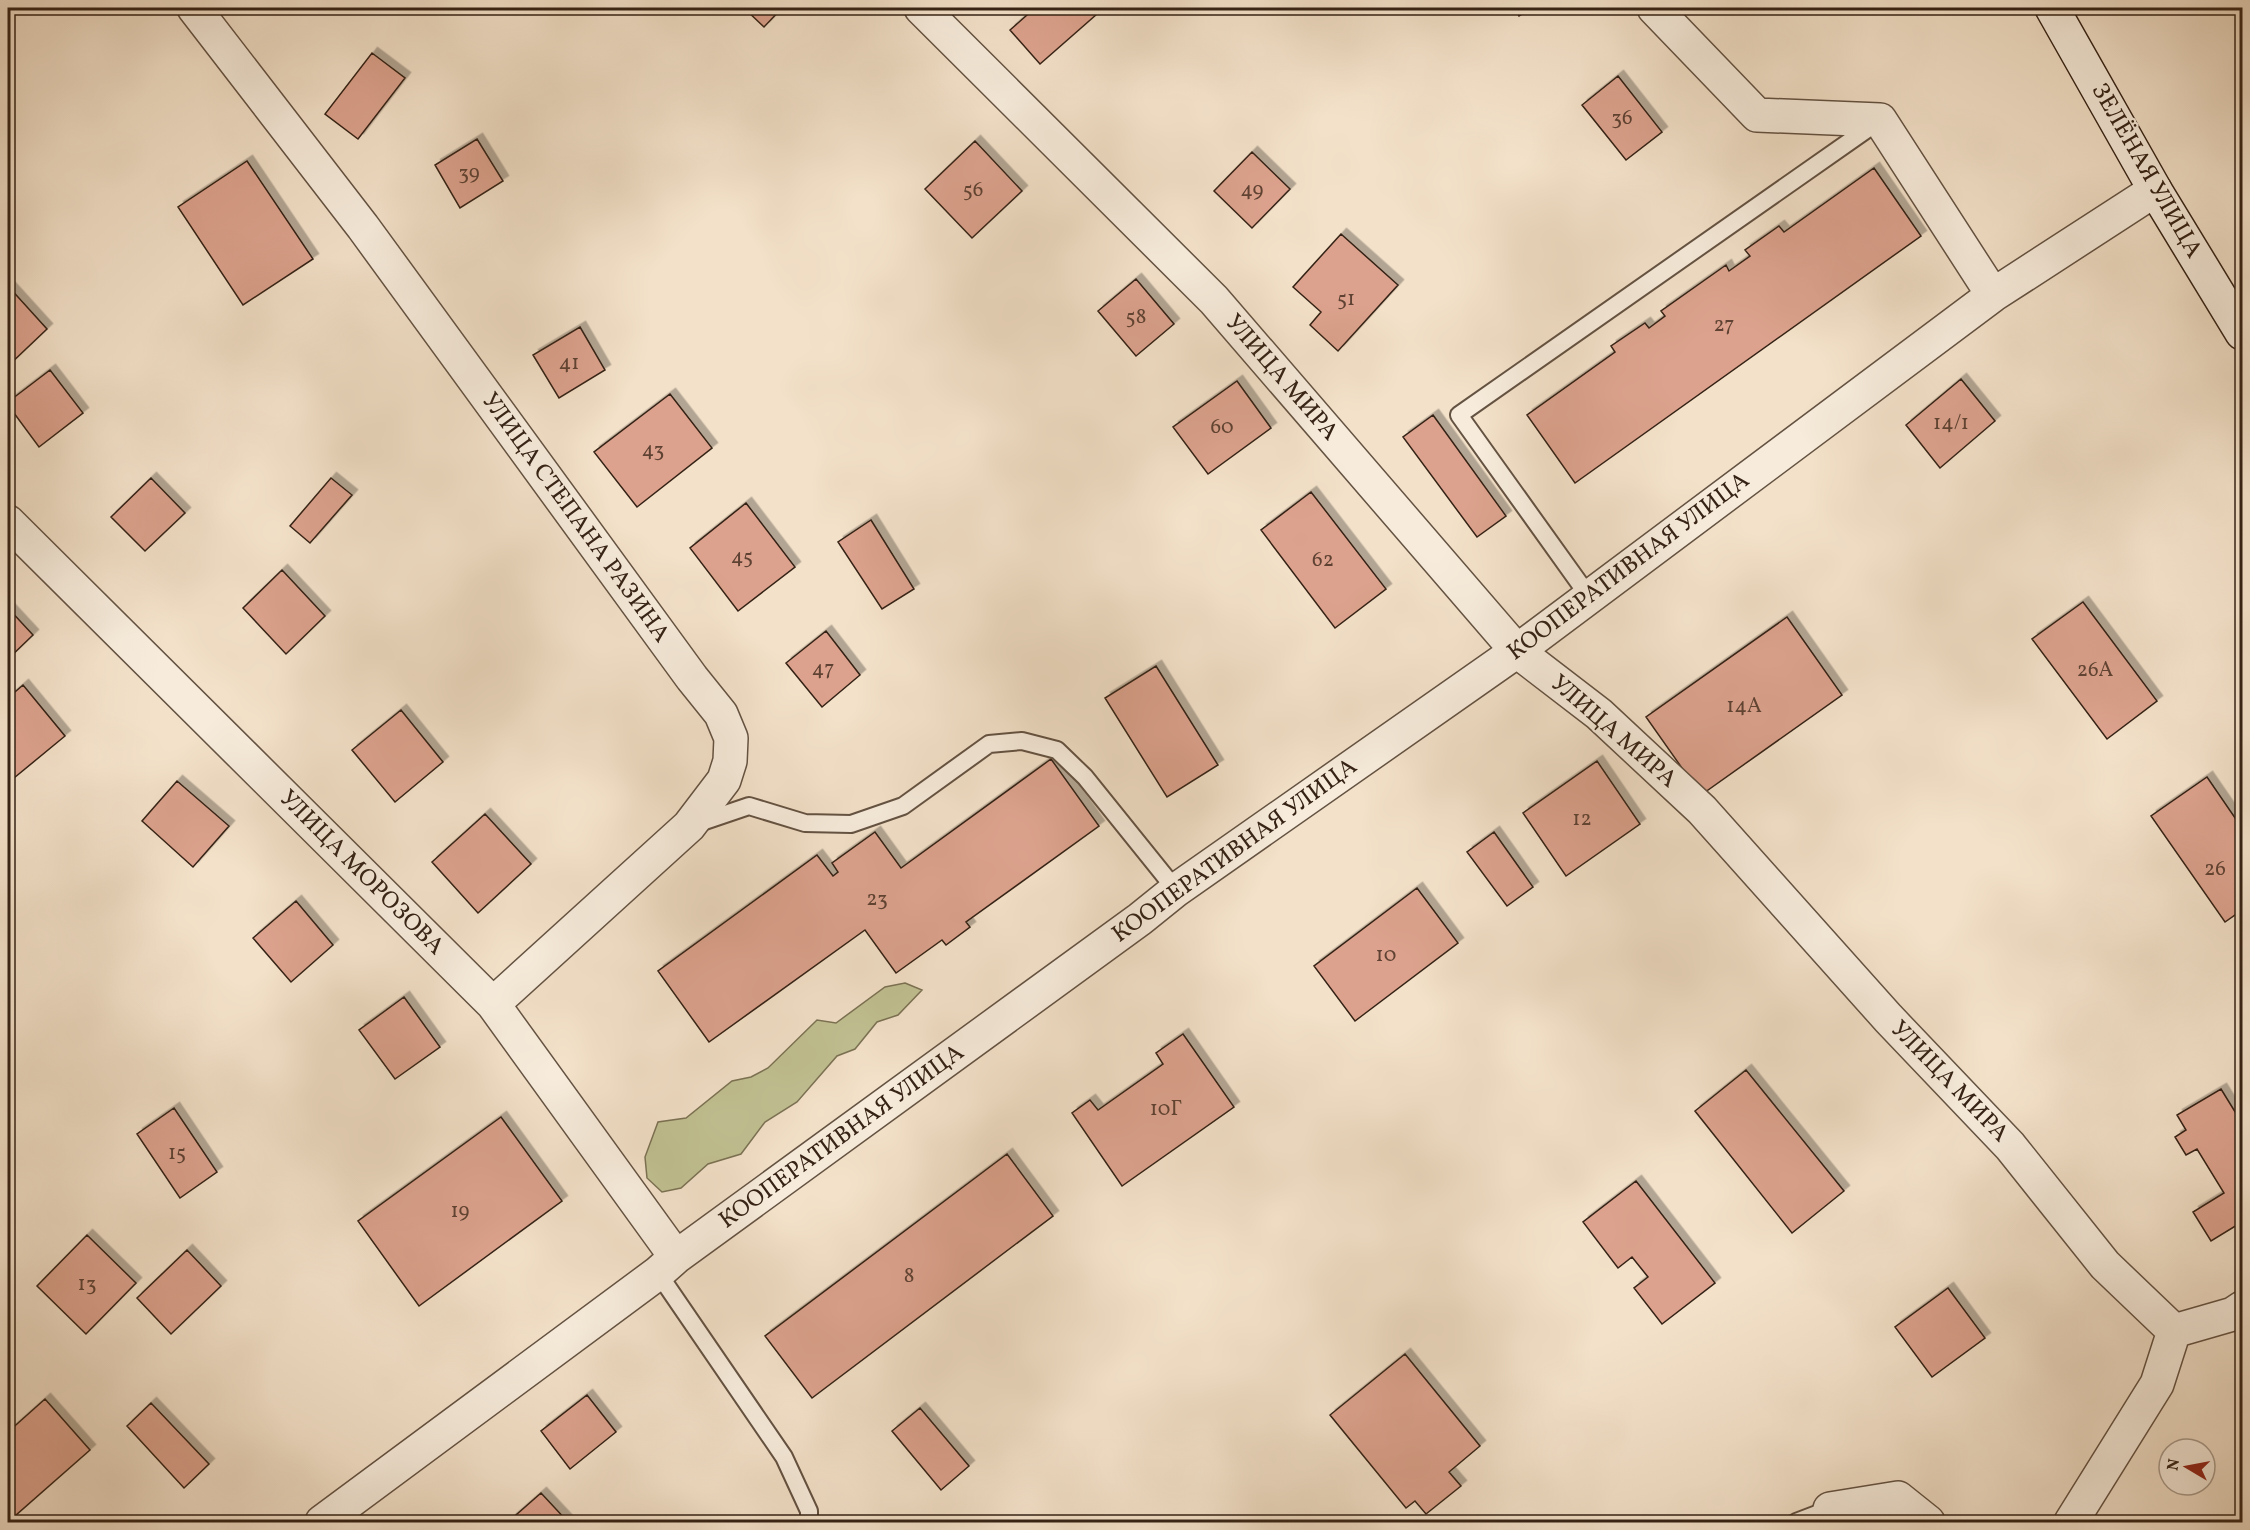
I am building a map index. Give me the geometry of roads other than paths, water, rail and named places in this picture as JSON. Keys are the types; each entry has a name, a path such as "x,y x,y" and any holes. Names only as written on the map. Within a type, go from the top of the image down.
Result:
{"street":[{"name":"УЛИЦА СТЕПАНА РАЗИНА","path":"194,8 363,227 692,678 721,714 731,738 724,780 689,826 493,1004"},
{"name":"УЛИЦА МИРА","path":"921,8 1214,300 1517,651 1599,714 1702,810 1888,1018 2010,1146 2105,1265 2175,1331"},
{"path":"1654,8 1757,114 1880,120 1993,295"},
{"name":"ЗЕЛЁНАЯ УЛИЦА","path":"2052,8 2155,190 2242,333"},
{"name":"КООПЕРАТИВНАЯ УЛИЦА","path":"322,1522 667,1265 1140,920 1176,890 1590,598 1993,295 2155,190"},
{"name":"УЛИЦА МОРОЗОВА","path":"8,522 493,1004 667,1265"},
{"path":"2071,1522 2157,1384 2175,1331 2234,1314 2242,1308"},
{"path":"1830,1509 1898,1498 1928,1522"}],"lane":[{"path":"1590,598 1459,415 1880,120"},
{"path":"689,826 749,806 805,823 851,824 903,806 989,744 1022,741 1057,750 1078,770 1176,890"},
{"path":"667,1265 784,1457 809,1511 808,1522"},
{"path":"1796,1522 1830,1509"}]}
